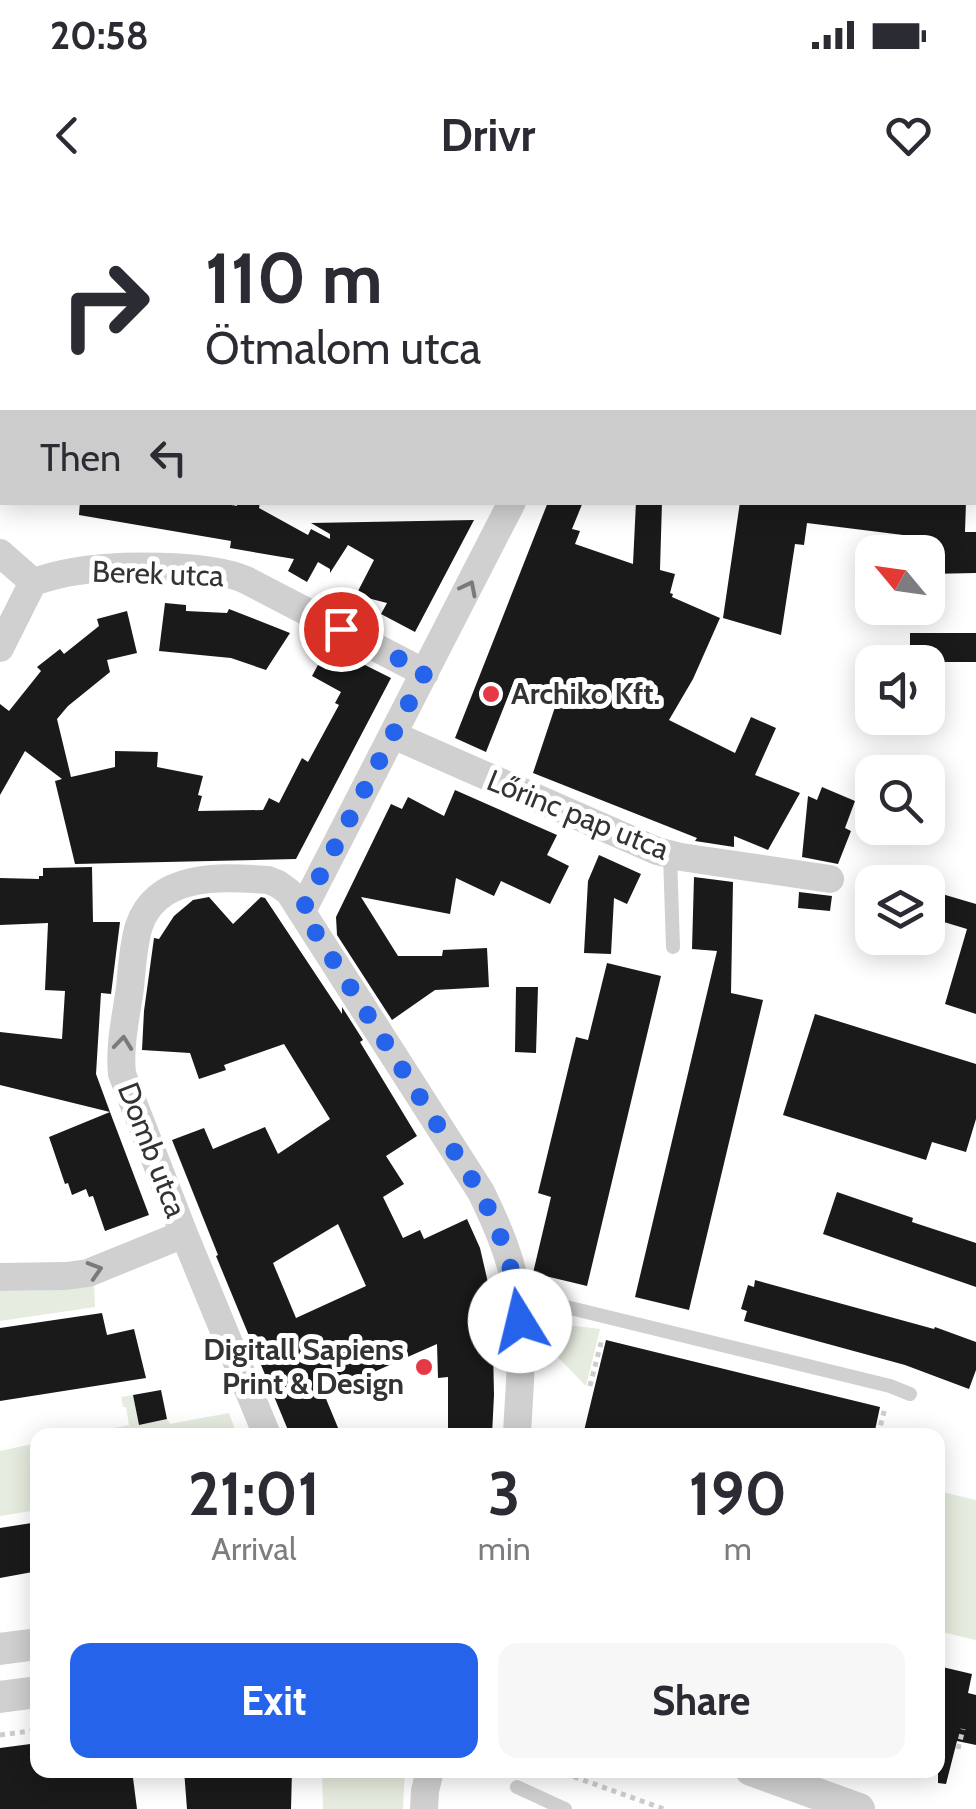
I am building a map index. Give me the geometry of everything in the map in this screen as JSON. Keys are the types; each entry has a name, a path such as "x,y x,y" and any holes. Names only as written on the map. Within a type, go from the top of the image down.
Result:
{"street":[{"path":"302,911 510,505"},
{"path":"0,553 33,582 0,648"},
{"name":"Berek utca","path":"33,582 100,569 226,572 425,672"},
{"name":"Lőrinc pap utca","path":"393,734 645,846 670,854 830,879"},
{"name":"Domb utca","path":"263,1428 122,1069 135,943 141,920 160,894 194,881 274,882 289,892 480,1192 504,1244 518,1295 516,1428"},
{"path":"0,1277 88,1273 184,1234"},
{"path":"0,1649 30,1645"},
{"path":"0,1697 30,1693"},
{"path":"424,1809 428,1778"},
{"path":"766,1778 793,1792 859,1809"}],"lane":[{"path":"670,854 672,947"},
{"path":"518,1295 910,1394"},
{"path":"517,1786 565,1809"}],"path":[{"path":"590,1386 602,1339"},
{"path":"880,1428 885,1408"},
{"path":"958,1749 963,1729"},
{"path":"0,1735 30,1731"},
{"path":"577,1778 664,1809"}],"shaded area":[{"path":"94,1285 95,1307 0,1321 0,1291"},
{"path":"568,1325 600,1329 586,1386 539,1338 548,1329"},
{"path":"133,1395 139,1425 167,1419 170,1424 229,1413 234,1428 114,1428 129,1425 121,1397"},
{"path":"30,1445 30,1511 0,1516 0,1451"},
{"path":"945,1493 976,1500 976,1640 945,1633"},
{"path":"322,1778 405,1778 403,1809 323,1809"}],"building":[{"path":"80,505 260,505 308,535 311,529 330,539 330,534 311,523 474,520 415,632 381,614 387,603 356,595 374,560 348,545 330,573 318,562 307,582 288,571 294,559 230,548 231,541 79,515"},
{"path":"547,505 582,505 572,529 580,531 575,544 633,564 636,505 662,505 660,570 675,574 672,597 720,618 693,679 669,720 735,753 751,717 776,728 755,775 800,793 768,850 734,836 734,847 695,841 697,838 533,773 558,698 515,679 486,752 455,738"},
{"path":"740,505 966,505 965,532 976,532 976,573 945,574 945,535 903,535 807,523 804,545 795,544 781,635 723,618"},
{"path":"165,603 186,605 186,611 227,613 229,609 290,633 266,670 231,658 159,651"},
{"path":"127,611 137,653 107,660 110,672 57,719 71,777 115,767 115,751 158,752 157,767 203,776 198,811 263,810 269,798 279,803 302,758 308,762 339,705 335,703 341,692 312,676 326,650 335,650 391,678 296,859 75,864 55,781 62,779 25,751 0,795 0,704 9,711 41,671 37,667 60,649 64,654 99,626 97,619"},
{"path":"910,633 976,633 976,662 945,662 945,645 910,645"},
{"path":"822,787 855,801 845,828 851,831 838,864 802,857 808,796 817,800"},
{"path":"455,790 557,835 547,855 569,866 550,904 501,881 494,896 456,878 450,914 361,897 398,956 442,956 443,950 487,948 489,987 435,990 392,1020 337,935 336,917 391,804 402,809 408,797 444,816"},
{"path":"599,855 641,874 627,904 614,898 611,954 584,953 588,881"},
{"path":"92,867 93,922 120,922 111,994 101,993 96,1074 110,1112 0,1085 0,1032 62,1039 65,991 45,990 48,923 0,925 0,878 39,879 43,868"},
{"path":"694,877 733,882 731,993 763,1000 689,1310 635,1297 717,951 692,949"},
{"path":"799,892 832,896 830,911 798,908"},
{"path":"945,895 976,904 976,1014 945,1004 967,929 945,922"},
{"path":"209,897 233,924 261,897 265,898 363,1040 360,1042 417,1136 386,1156 404,1184 383,1197 403,1238 420,1230 424,1239 467,1219 480,1248 492,1300 492,1428 448,1428 448,1377 438,1378 437,1344 324,1394 338,1428 287,1428 172,1140 204,1128 213,1149 265,1127 278,1154 330,1119 284,1044 224,1065 226,1070 199,1079 190,1053 142,1050 154,938 159,939 174,916 193,900","holes":["338,1224 366,1286 296,1318 273,1263"]},
{"path":"607,963 661,976 587,1286 533,1273 551,1197 538,1193 576,1037 588,1040"},
{"path":"516,987 538,987 536,1053 515,1052"},
{"path":"815,1014 976,1064 976,1119 966,1152 932,1142 926,1160 783,1115"},
{"path":"110,1112 149,1215 105,1231 93,1196 89,1197 86,1189 72,1195 68,1183 65,1184 49,1137"},
{"path":"837,1192 976,1243 976,1287 823,1234"},
{"path":"755,1280 935,1327 976,1342 976,1370 969,1389 905,1365 744,1321 747,1311 741,1309 748,1285 754,1287"},
{"path":"102,1313 107,1335 134,1329 146,1378 0,1401 0,1328"},
{"path":"606,1340 880,1407 876,1428 585,1428"},
{"path":"161,1390 167,1419 139,1425 133,1395"},
{"path":"30,1523 30,1572 0,1578 0,1528"},
{"path":"945,1668 972,1674 968,1693 976,1695 976,1745 957,1741 946,1784 938,1783 938,1778 945,1778"},
{"path":"30,1744 30,1778 133,1778 137,1809 0,1809 0,1748"},
{"path":"185,1778 292,1778 291,1809 187,1809"}],"place":[{"name":"Archiko Kft.","path":"491,694"},
{"name":"Digitall Sapiens Print & Design","path":"424,1367"}],"route":[{"path":"341,629 425,672 302,911 480,1192 508,1257 520,1321"}]}
